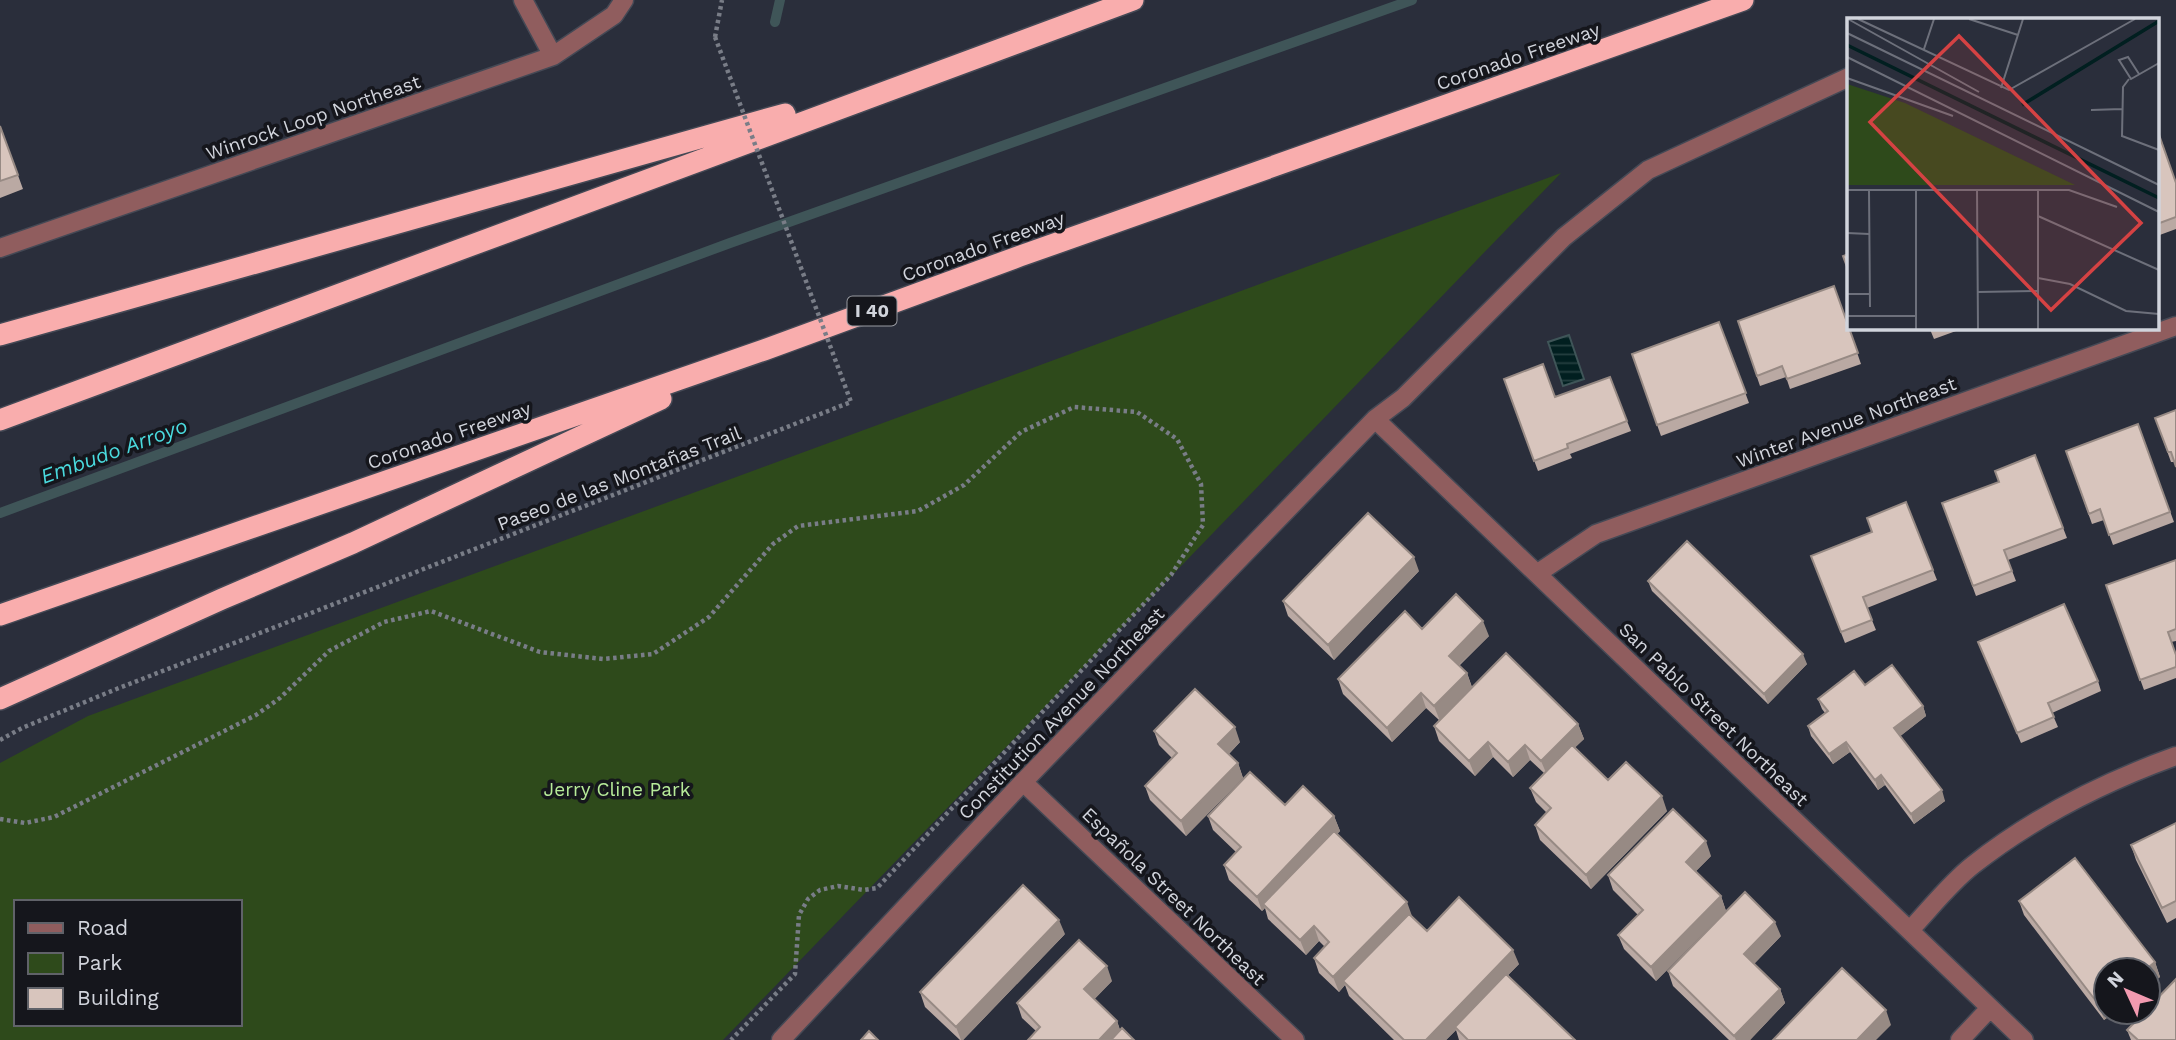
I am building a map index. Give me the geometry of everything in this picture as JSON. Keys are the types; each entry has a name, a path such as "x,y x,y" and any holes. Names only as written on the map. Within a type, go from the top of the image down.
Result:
{"highway":[{"path":"0,419 1133,0"},
{"name":"Coronado Freeway","path":"0,615 764,350 1020,256 1742,0"},
{"path":"0,335 928,74"},
{"path":"0,699 222,598 353,543 764,350"}],"street":[{"path":"523,0 553,56"},
{"name":"Winrock Loop Northeast","path":"0,248 553,56 614,15 624,0"},
{"name":"Constitution Avenue Northeast","path":"781,1040 1023,782 1375,419 1403,398 1564,237 1648,170 1847,78"},
{"name":"Winter Avenue Northeast","path":"1538,573 1597,534 2176,326"},
{"name":"San Pablo Street Northeast","path":"1375,419 2024,1040"},
{"path":"1910,930 1972,866 2039,819 2128,773 2176,755"},
{"name":"Española Street Northeast","path":"1023,782 1295,1040"},
{"path":"1960,1040 1990,1008"}],"path":[{"name":"Paseo de las Montañas Trail","path":"0,740 101,695 851,402 715,37 722,0"},
{"path":"0,819 25,823 54,817 244,721 280,698 329,651 384,622 431,611 540,652 603,659 653,654 709,617 773,544 798,526 918,511 964,485 1021,432 1074,407 1137,412 1177,439 1201,484 1203,525 1171,575 877,888 864,890 838,886 820,890 808,899 799,915 795,974 730,1040"}],"green space":[{"name":"Jerry Cline Park","path":"1561,173 723,1040 0,1040 0,763 88,716"}],"shaded area":[{"path":"1569,335 1584,379 1563,386 1548,342"}],"building":[{"path":"0,126 18,175 0,181"},
{"path":"2158,132 2176,183 2176,217 2158,224"},
{"path":"1834,286 1847,329 1849,329 1858,353 1787,379 1782,366 1757,376 1738,321"},
{"path":"1719,322 1746,393 1657,425 1632,354"},
{"path":"1543,364 1555,397 1610,377 1627,421 1567,444 1568,448 1534,461 1504,379"},
{"path":"2176,410 2176,467 2155,418"},
{"path":"2138,424 2170,512 2109,535 2100,509 2089,514 2066,451"},
{"path":"2035,455 2063,528 2004,550 2012,571 1973,586 1942,503 1999,482 1995,471"},
{"path":"1906,502 1933,570 1863,597 1872,620 1841,632 1811,556 1872,532 1867,518"},
{"path":"1368,513 1414,557 1328,645 1283,601"},
{"path":"1687,541 1803,654 1764,694 1648,581"},
{"path":"2176,560 2176,629 2168,632 2176,655 2176,667 2140,680 2106,585"},
{"path":"1456,594 1483,621 1449,656 1467,673 1434,706 1421,693 1387,728 1338,679 1405,611 1422,629"},
{"path":"2064,604 2098,681 2048,703 2054,717 2017,733 1978,642"},
{"path":"1506,653 1578,724 1541,761 1525,745 1508,762 1488,742 1469,761 1434,726"},
{"path":"1892,665 1923,706 1894,728 1942,790 1911,814 1881,775 1875,780 1846,742 1829,754 1808,726 1828,711 1818,699 1854,671 1865,685"},
{"path":"1195,689 1235,727 1218,744 1238,763 1181,821 1145,786 1177,753 1154,731"},
{"path":"1572,745 1608,780 1626,762 1662,796 1586,875 1535,825 1551,808 1530,788"},
{"path":"1250,772 1285,805 1303,786 1334,816 1257,897 1224,865 1241,847 1208,816"},
{"path":"1673,809 1706,841 1686,862 1721,896 1651,967 1618,935 1643,910 1608,875"},
{"path":"2176,823 2176,901 2162,908 2131,845"},
{"path":"1334,831 1407,902 1333,977 1314,958 1329,942 1314,926 1300,940 1263,904"},
{"path":"2075,858 2150,956 2092,956 2092,996 2019,901"},
{"path":"1023,885 1059,920 956,1027 920,992"},
{"path":"1745,892 1775,922 1744,954 1780,989 1734,1036 1668,971"},
{"path":"1459,897 1513,950 1426,1040 1404,1040 1343,981 1409,914 1427,931"},
{"path":"1079,940 1107,966 1084,989 1117,1021 1099,1040 1028,1040 1040,1027 1017,1003"},
{"path":"1842,968 1886,1010 1857,1040 1773,1040"},
{"path":"1506,974 1575,1040 1468,1040 1455,1027"},
{"path":"2176,979 2176,1040 2138,1040 2127,1030 2131,1026 2162,1026 2162,994"},
{"path":"1122,1028 1134,1040 1111,1040"},
{"path":"869,1031 878,1040 861,1040"}],"waterway":[{"name":"Embudo Arroyo","path":"775,22 780,0"},
{"path":"0,513 730,243 1412,0"}]}
